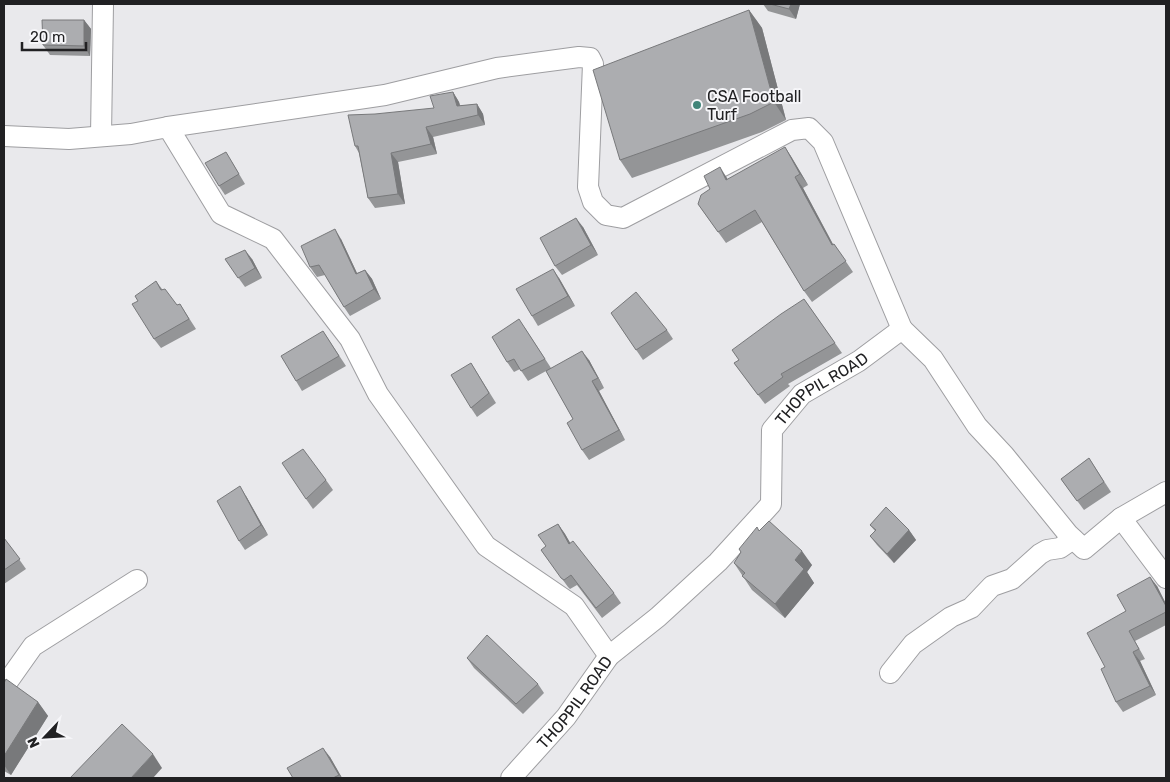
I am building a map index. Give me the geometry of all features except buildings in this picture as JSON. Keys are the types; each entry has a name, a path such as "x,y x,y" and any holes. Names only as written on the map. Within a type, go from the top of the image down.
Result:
{"street":[{"path":"101,136 103,4"},
{"path":"4,136 69,139 131,134 385,95 496,68 580,57 590,58 593,64 588,187 593,202 606,215 623,218 792,130 809,128 823,142 902,329 933,359 977,426 1004,455 1073,539 1084,548 1121,518 1166,492"},
{"path":"168,127 221,214 273,239 350,339 378,394 486,546 574,606 609,656"},
{"name":"THOPPIL ROAD","path":"511,778 566,717 609,656 658,617 718,562 770,504 772,430 802,394 859,361 902,329"},
{"path":"1121,518 1166,578"},
{"path":"890,672 913,644 951,617 971,608 992,586 1012,579 1040,554 1047,550 1060,548 1073,539"},
{"path":"4,687 33,646 137,580"}],"place":[{"name":"CSA Football Turf","path":"697,105"}]}
